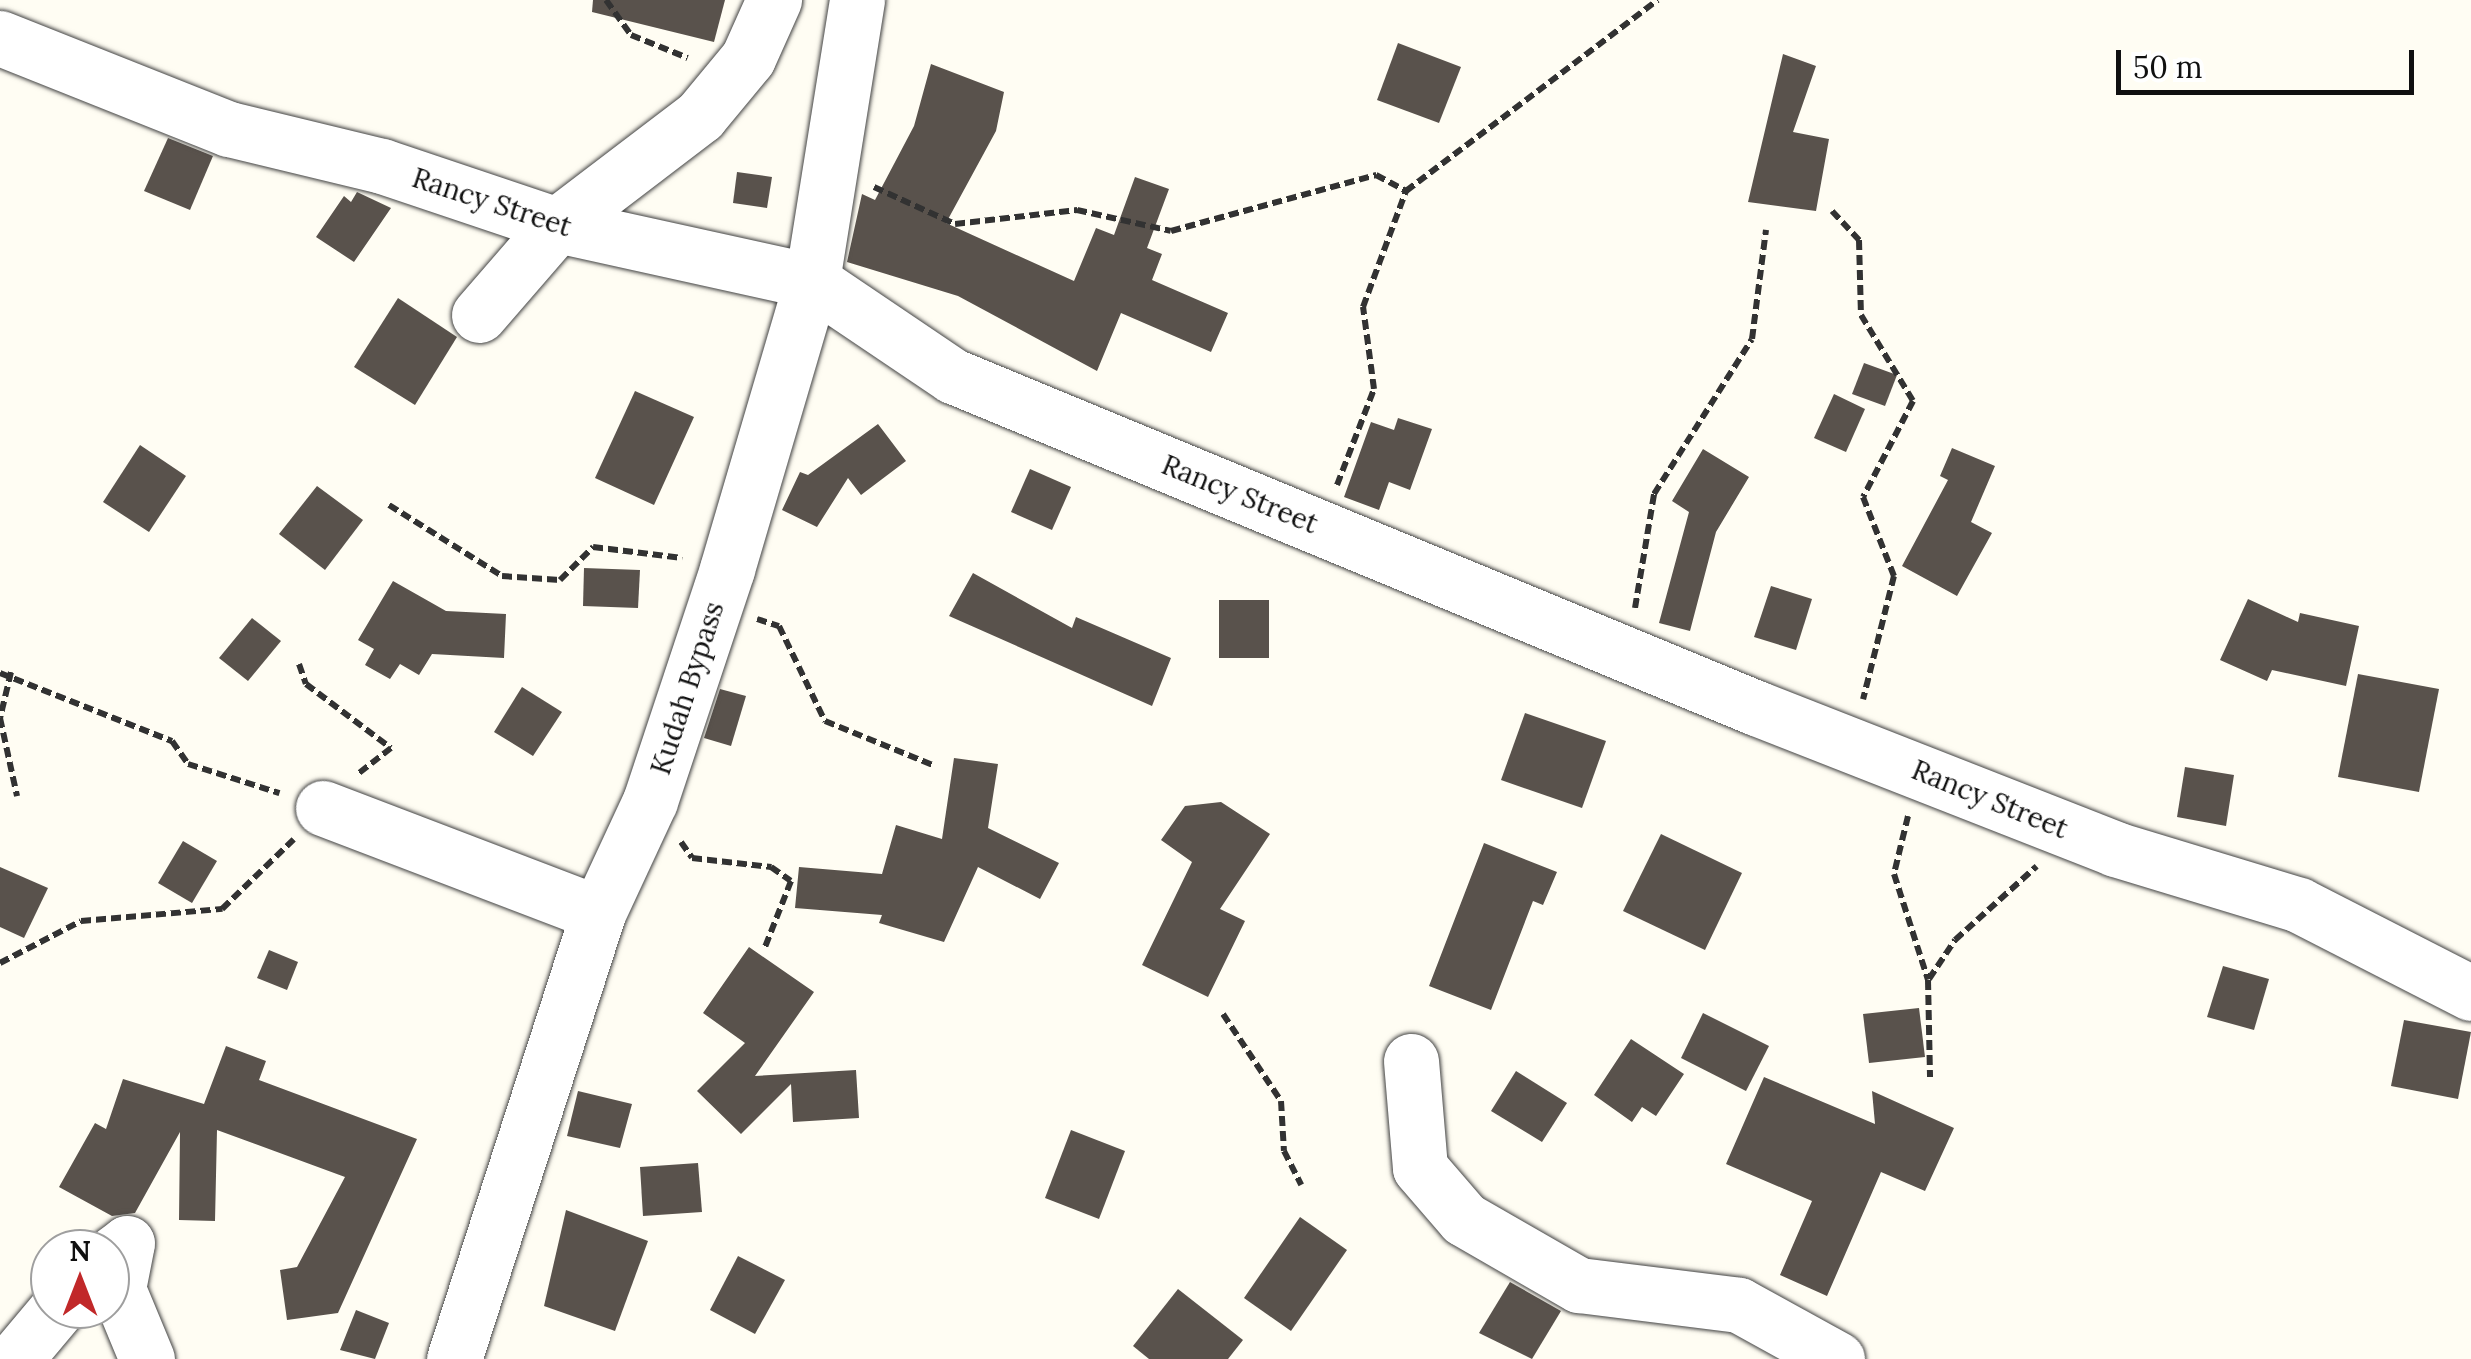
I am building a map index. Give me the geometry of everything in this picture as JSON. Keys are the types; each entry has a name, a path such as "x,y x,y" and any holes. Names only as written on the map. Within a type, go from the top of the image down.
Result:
{"street":[{"path":"479,315 557,225 700,116 748,58 774,0"},
{"name":"Kudah Bypass","path":"454,1359 598,913 650,801 720,588 812,281 833,188 856,0"},
{"name":"Rancy Street","path":"0,38 229,129 382,166 557,225 812,281 953,376 1627,654 2115,849 2299,906 2471,992"},
{"path":"323,808 598,913"},
{"path":"1411,1061 1420,1168 1464,1219 1578,1285 1739,1305 1837,1359"},
{"path":"130,1317 148,1359"},
{"path":"15,1359 40,1329"}],"path":[{"path":"1324,530 1354,422 1374,389 1364,307 1406,191 1658,0"},
{"path":"833,188 878,186 955,224 1077,210 1171,231 1376,176 1406,191"},
{"path":"1832,211 1859,240 1862,315 1913,401 1863,497 1894,576 1872,752 1908,812 1894,874 1928,980 1930,1077"},
{"path":"1627,654 1654,494 1752,339 1766,230"},
{"path":"388,505 502,576 560,580 593,547 720,588 779,626 825,722 932,765"},
{"path":"0,962 81,921 222,909 323,808 391,748 306,684 299,664"},
{"path":"0,674 11,672 172,740 188,764 323,808"},
{"path":"11,672 0,718 17,796"},
{"path":"650,801 692,858 772,867 791,880 766,947"},
{"path":"1928,980 1956,940 2044,862"},
{"path":"1223,1014 1281,1101 1284,1150 1301,1186"}],"building":[{"path":"593,0 725,0 714,42 592,12"},
{"path":"1398,43 1461,67 1439,123 1377,100"},
{"path":"1783,54 1816,66 1793,132 1829,139 1816,211 1748,202"},
{"path":"931,64 1004,92 996,131 946,223 1074,281 1096,228 1114,235 1135,177 1169,189 1147,248 1162,254 1152,280 1228,313 1211,352 1121,313 1097,371 958,296 847,262 862,194 875,200 914,126"},
{"path":"168,138 213,156 190,210 144,191"},
{"path":"737,172 772,177 767,208 733,203"},
{"path":"357,192 391,208 354,262 316,237 344,196 351,202"},
{"path":"398,298 457,337 415,405 354,367"},
{"path":"1864,363 1897,375 1885,406 1852,394"},
{"path":"635,391 694,417 654,505 595,478"},
{"path":"1834,394 1865,409 1846,452 1814,438"},
{"path":"1398,418 1432,429 1410,490 1389,482 1379,510 1344,497 1371,422 1394,430"},
{"path":"878,424 906,461 861,495 848,478 817,527 782,510 800,472 808,475"},
{"path":"140,445 186,476 149,532 103,502"},
{"path":"1952,448 1995,466 1971,522 1992,533 1957,596 1902,566 1948,480 1940,476"},
{"path":"1703,449 1749,477 1716,532 1690,631 1659,623 1689,512 1672,501"},
{"path":"1030,469 1071,487 1052,530 1011,512"},
{"path":"317,486 363,520 325,570 279,534"},
{"path":"584,568 640,570 638,608 583,606"},
{"path":"973,573 1072,628 1076,617 1171,658 1152,706 949,616"},
{"path":"393,581 446,611 506,614 504,658 432,654 419,675 400,664 390,679 365,665 374,649 358,640"},
{"path":"1771,586 1812,599 1796,650 1754,637"},
{"path":"2248,599 2298,622 2300,613 2359,626 2346,686 2272,670 2267,681 2220,660"},
{"path":"1219,600 1269,600 1269,658 1219,658"},
{"path":"252,618 281,641 248,681 219,658"},
{"path":"2358,674 2439,689 2419,792 2338,777"},
{"path":"522,687 562,712 533,756 494,732"},
{"path":"720,689 746,696 731,746 704,738"},
{"path":"1525,713 1606,741 1582,808 1501,780"},
{"path":"954,758 998,764 988,828 1059,863 1040,899 978,867 944,942 879,923 882,915 795,908 799,867 882,874 896,825 942,839"},
{"path":"2185,767 2234,775 2226,826 2177,817"},
{"path":"1221,802 1270,834 1220,909 1245,921 1208,997 1142,965 1192,862 1161,840 1185,806"},
{"path":"1661,834 1742,873 1705,950 1623,911"},
{"path":"183,841 217,861 192,903 158,883"},
{"path":"1484,843 1557,872 1543,905 1533,901 1491,1010 1429,986"},
{"path":"0,867 48,888 24,938 0,927"},
{"path":"749,947 814,992 755,1076 856,1070 859,1118 793,1122 791,1084 741,1134 697,1091 745,1043 703,1013"},
{"path":"269,950 298,962 287,990 257,978"},
{"path":"2223,966 2269,979 2254,1030 2207,1017"},
{"path":"1919,1008 1925,1057 1869,1063 1863,1014"},
{"path":"1703,1013 1769,1046 1746,1091 1681,1058"},
{"path":"2404,1020 2471,1032 2458,1099 2391,1086"},
{"path":"1631,1039 1684,1074 1656,1116 1642,1107 1632,1122 1594,1095"},
{"path":"226,1046 266,1061 259,1080 417,1139 338,1313 287,1320 280,1270 297,1267 345,1177 217,1130 215,1221 179,1220 180,1132 135,1213 112,1216 59,1187 95,1123 106,1129 123,1079 204,1104"},
{"path":"1516,1071 1567,1103 1542,1142 1491,1111"},
{"path":"1764,1077 1875,1124 1872,1091 1954,1128 1925,1191 1881,1172 1827,1296 1780,1275 1812,1201 1726,1164"},
{"path":"578,1091 632,1104 620,1148 567,1136"},
{"path":"1071,1130 1125,1151 1099,1219 1045,1198"},
{"path":"698,1163 702,1212 643,1216 640,1167"},
{"path":"566,1210 648,1241 615,1331 544,1306"},
{"path":"1300,1217 1347,1250 1291,1331 1244,1298"},
{"path":"738,1256 785,1280 755,1334 710,1310"},
{"path":"1510,1282 1561,1311 1532,1359 1479,1333"},
{"path":"1178,1289 1243,1340 1228,1359 1149,1359 1133,1346"},
{"path":"356,1310 389,1323 375,1359 340,1350"}]}
